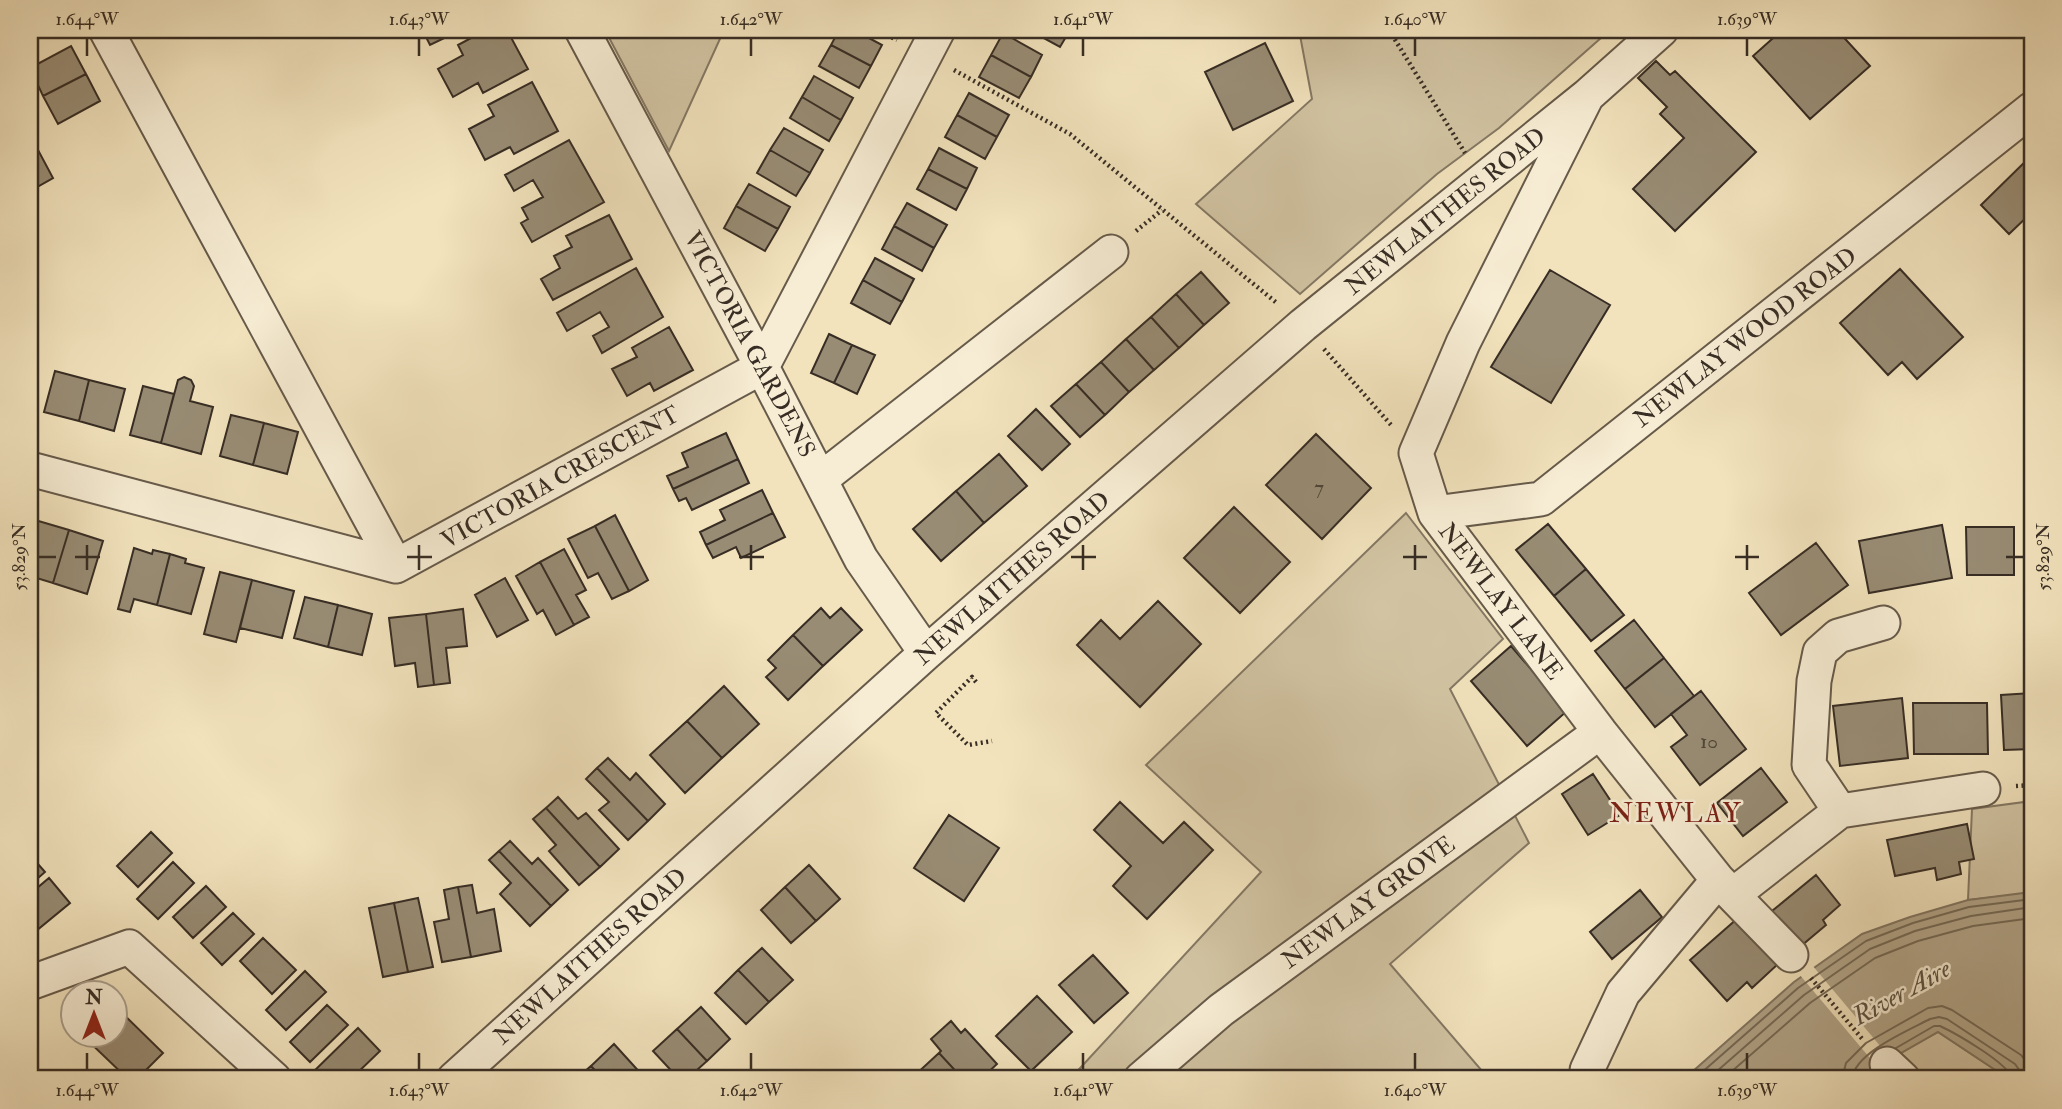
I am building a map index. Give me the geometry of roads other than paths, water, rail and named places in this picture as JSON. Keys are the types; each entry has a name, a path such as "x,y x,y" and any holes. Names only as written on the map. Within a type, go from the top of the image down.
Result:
{"street":[{"path":"106,30 396,566"},
{"name":"VICTORIA GARDENS","path":"582,30 861,559 926,653"},
{"path":"1587,96 1661,30"},
{"path":"762,367 931,42"},
{"name":"NEWLAITHES ROAD","path":"454,1079 926,653 1303,325 1587,96"},
{"name":"NEWLAY LANE","path":"1587,96 1463,343 1416,453 1435,513 1600,732 1726,887 1791,955"},
{"name":"NEWLAY WOOD ROAD","path":"1435,513 1541,499 2032,108"},
{"path":"821,479 1111,252"},
{"name":"VICTORIA CRESCENT","path":"396,566 762,367"},
{"path":"30,468 396,566"},
{"path":"1840,811 1809,765 1814,681 1819,652 1838,636 1883,622"},
{"name":"NEWLAY GROVE","path":"1141,1079 1221,1010 1600,732"},
{"path":"1587,1079 1587,1070 1623,993 1726,887 1840,811 1983,789"},
{"path":"30,983 129,947 274,1079"}],"water":[{"name":"River Aire","path":"2032,892 2032,1079 2009,1079 1938,1032 1880,1065 1865,1079 1692,1079 1692,1072 1794,982 1862,934 1968,900"}],"district":[{"name":"NEWLAY","path":"1676,813"}]}
